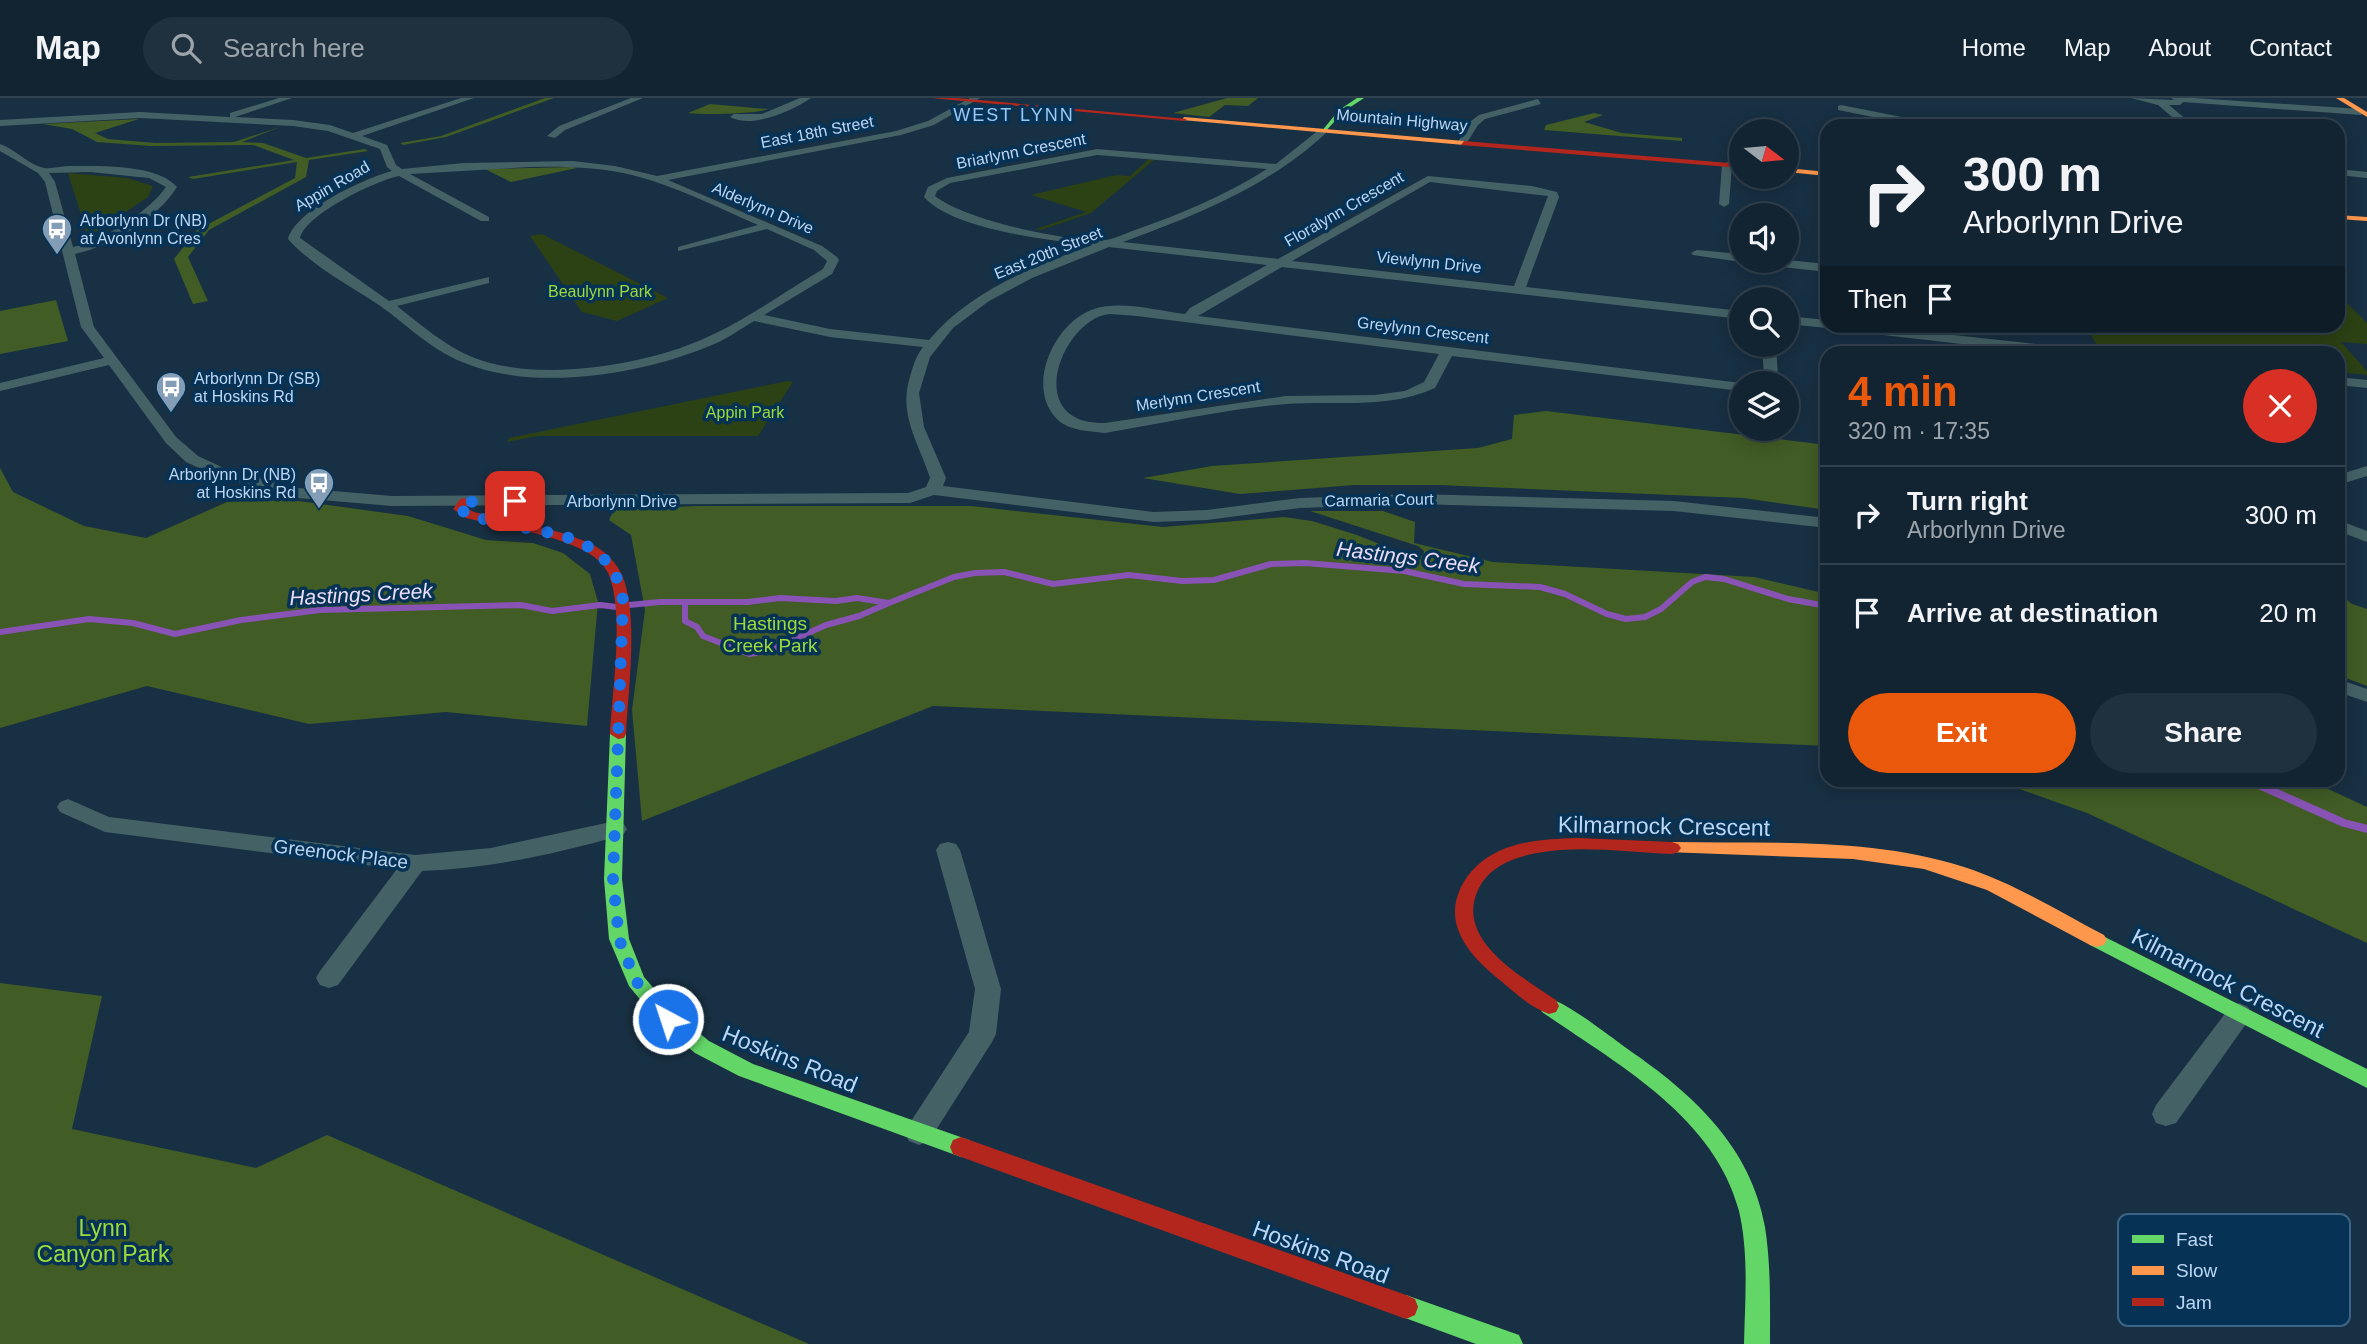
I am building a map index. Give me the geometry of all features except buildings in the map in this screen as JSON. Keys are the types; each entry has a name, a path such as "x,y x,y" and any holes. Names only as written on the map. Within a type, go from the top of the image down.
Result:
{"street":[{"path":"219,119 288,98"},
{"path":"352,136 470,98"},
{"path":"552,136 562,128 639,98"},
{"path":"734,117 768,116 807,98"},
{"name":"Mountain Highway","path":"934,98 974,99 1729,166"},
{"path":"1323,131 1341,111 1361,98"},
{"path":"2129,98 2161,103 2177,103 2178,99 2364,113"},
{"path":"2339,98 2364,113"},
{"name":"East 18th Street","path":"658,179 898,133 931,123 974,99"},
{"path":"1463,142 1474,123 1482,117 1538,102"},
{"path":"2161,103 2180,119"},
{"path":"1841,108 1896,119"},
{"name":"Appin Road","path":"0,123 140,115 310,125 384,147 392,167 401,173"},
{"name":"East 20th Street","path":"933,490 938,478 918,435 911,403 916,374 930,344 957,317 1005,285 1198,210 1277,167 1323,131"},
{"path":"0,147 42,170 71,168 151,175 166,178 172,187 165,198 108,237 87,248 67,252"},
{"name":"Briarlynn Crescent","path":"1113,243 1041,236 1006,229 940,206 933,202 929,193 947,181 1088,152 1117,152 1277,167"},
{"name":"Alderlynn Drive","path":"401,173 480,165 580,163 658,179 827,253 833,260 832,265 818,278 752,317"},
{"name":"Arborlynn Drive","path":"42,170 50,182 88,327 171,440 192,458 222,473 259,484 336,498 464,502 910,498 933,490"},
{"path":"1799,171 1820,173"},
{"path":"401,173 485,219"},
{"name":"Appin Road","path":"401,173 381,178 310,216 299,224 295,234 298,243 446,348 470,361 502,369 586,371 655,359 701,345 752,317"},
{"path":"2345,173 2367,175"},
{"name":"Floralynn Crescent","path":"1188,318 1428,179 1549,192 1554,197 1519,290"},
{"path":"1724,204 1729,185"},
{"path":"2345,217 2367,219"},
{"path":"682,248 767,226"},
{"name":"Viewlynn Drive","path":"1113,243 1729,314"},
{"path":"1697,253 1729,257"},
{"path":"1799,265 1820,267"},
{"path":"387,305 485,280"},
{"name":"Greylynn Crescent","path":"1101,311 1123,310 1729,386"},
{"name":"Merlynn Crescent","path":"1101,311 1089,316 1061,342 1055,354 1050,380 1059,412 1065,419 1089,426 1119,426 1286,400 1408,395 1430,385 1447,351"},
{"path":"752,317 830,333 930,344"},
{"path":"1799,321 1820,323"},
{"path":"1883,333 1966,346"},
{"path":"0,387 112,360"},
{"path":"2345,382 2367,384"},
{"path":"2345,478 2367,471"},
{"name":"Carmaria Court","path":"933,490 1154,517 1207,515 1338,500 1415,499 1674,506 1820,522"},
{"name":"Hoskins Road","path":"464,502 459,509 470,515 581,544 606,561 615,572 623,606 613,879 619,939 636,981 668,1019 702,1047 746,1070 1510,1344"},
{"path":"2345,528 2367,537"},
{"path":"2345,688 2367,696"},
{"name":"Greenock Place","path":"68,807 104,824 415,863 457,863 566,842 615,829"},
{"name":"Kilmarnock Crescent","path":"1757,1344 1758,1266 1746,1189 1728,1152 1700,1117 1679,1099 1496,968 1475,944 1465,926 1461,910 1463,897 1476,876 1494,862 1520,851 1559,845 1871,855 1949,867 1978,879 2367,1079"},
{"path":"919,1132 982,1034 988,989 948,850"},
{"path":"329,978 415,863"},
{"path":"2166,1114 2239,1014"}],"green space":[{"path":"545,98 554,98 446,137 403,145 400,143 441,136"},
{"path":"1227,98 1258,98 1248,106 1225,105 1209,117 1173,113"},
{"path":"710,104 768,109 729,114 688,113"},
{"path":"1594,113 1603,115 1584,122 1622,133 1682,138 1682,141 1544,130 1546,125"},
{"path":"139,119 95,133 108,139 156,143 234,142 280,127 242,142 263,143 306,158 365,149 368,151 309,160 306,177 209,230 188,257 208,301 193,304 174,259 197,230 295,178 297,162 193,179 188,177 294,160 253,145 150,146 97,142 72,129 43,124"},
{"path":"1149,159 1154,160 1091,213 1041,230 1036,229 1086,212 1031,195 1116,175 1130,176"},
{"path":"577,168 511,182 485,169"},
{"path":"68,173 127,178 153,186 148,197 88,237"},
{"name":"Beaulynn Park","path":"542,234 668,298 617,321 582,312 530,236"},
{"path":"56,300 68,341 0,354 0,311"},
{"path":"2345,301 2367,323 2367,344 2341,342 2345,346 2097,346 2090,333 2345,333"},
{"path":"2345,346 2367,371 2367,375 2345,373"},
{"name":"Appin Park","path":"787,381 793,382 758,436 538,436 507,442 509,438"},
{"path":"1546,411 1729,433 1729,441 1794,441 1820,444 1820,509 1743,498 1438,485 1354,485 1240,494 1143,478 1212,466 1478,448 1512,439 1514,415"},
{"path":"0,468 13,492 84,526 146,538 227,502 291,500 408,516 486,540 533,543 563,553 590,574 598,602 587,726 446,712 309,724 147,686 0,728"},
{"name":"Hastings Creek Park","path":"697,506 971,506 1163,527 1284,517 1312,521 1404,554 1423,556 1424,551 1418,546 1310,511 1383,511 1415,522 1414,543 1493,562 1754,577 1820,592 1820,746 933,706 642,821 632,710 645,610 631,535 609,520 614,510"},
{"path":"2345,598 2367,609 2367,686 2345,678"},
{"path":"2014,787 2324,787 2367,807 2367,943 2087,813"},
{"name":"Lynn Canyon Park","path":"0,983 102,996 72,1129 256,1168 327,1135 809,1344 0,1344"}],"waterway":[{"name":"Hastings Creek","path":"889,603 954,577 975,573 1004,572 1053,584 1129,575 1182,581 1214,580 1271,564 1305,563 1404,571 1464,584 1540,587 1565,594 1607,614 1626,619 1645,617 1661,609 1692,582 1705,577 1724,579 1788,599 1820,605"},
{"name":"Hastings Creek","path":"629,605 660,602 747,602 780,598 836,601 857,598 889,603"},
{"name":"Hastings Creek","path":"685,604 685,621 697,627 703,636 749,654 768,651 826,625 859,616 889,603"},
{"name":"Hastings Creek","path":"0,632 89,619 133,623 175,634 241,620 320,610 521,605 552,611 600,605 617,607"},
{"name":"Hastings Creek","path":"2264,787 2344,823 2367,829"}],"traffic: fast":[{"path":"1323,131 1341,111 1361,98"},
{"path":"618,734 613,879 619,939 636,981 668,1019 702,1047 746,1070 961,1147"},
{"path":"2097,940 2367,1079"},
{"path":"1549,1006 1670,1092 1697,1117 1720,1145 1738,1176 1753,1227 1757,1277 1757,1344"},
{"path":"1406,1307 1510,1344"}],"traffic: slow":[{"path":"2339,98 2367,115"},
{"path":"1184,119 1464,143"},
{"path":"1799,171 1820,173"},
{"path":"2345,217 2367,219"},
{"path":"1672,848 1853,852 1924,863 1994,886 2097,940"}],"traffic: jam":[{"path":"934,98 1184,119"},
{"path":"1464,143 1729,165"},
{"path":"464,502 459,509 470,515 536,530 580,544 603,558 612,568 619,587 623,627 618,734"},
{"path":"1549,1006 1499,969 1470,937 1463,919 1464,901 1473,881 1501,857 1540,846 1597,844 1672,848"},
{"path":"961,1147 1406,1307"}],"place":[{"name":"Arborlynn Dr (NB) at Avonlynn Cres","path":"57,256"},
{"name":"Arborlynn Dr (SB) at Hoskins Rd","path":"171,414"},
{"name":"Arborlynn Dr (NB) at Hoskins Rd","path":"319,510"}],"district":[{"name":"WEST LYNN","path":"1014,115"}],"route":[{"path":"515,501 464,502 459,509 485,521 541,531 581,544 606,561 615,572 623,600 613,879 619,939 636,981 668,1019"}]}
